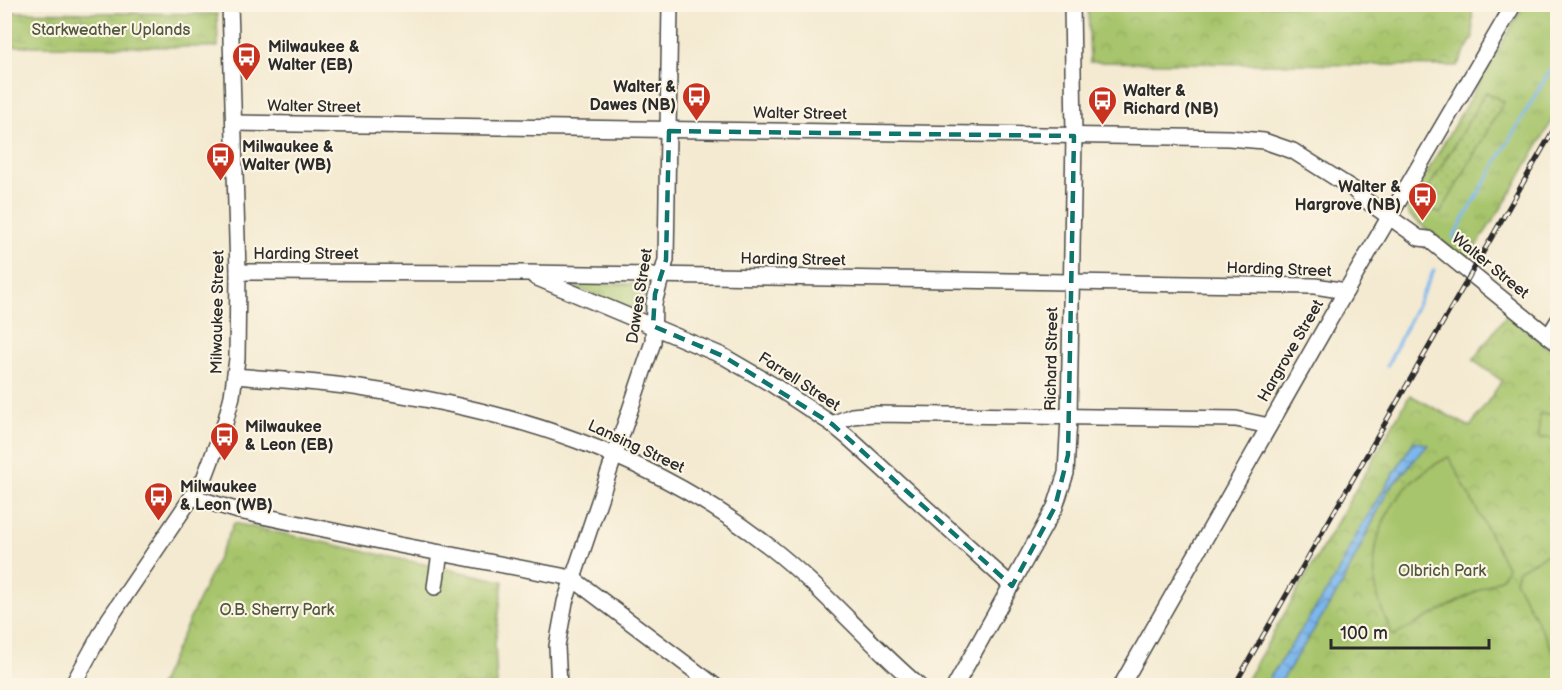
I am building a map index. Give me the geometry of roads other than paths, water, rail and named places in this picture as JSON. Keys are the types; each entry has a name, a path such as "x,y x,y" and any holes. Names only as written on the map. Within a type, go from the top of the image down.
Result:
{"street":[{"name":"Milwaukee Street","path":"72,686 109,619 204,478 225,423 237,359 238,272 230,4"},
{"name":"Dawes Street","path":"559,686 556,658 560,619 653,342 654,303 666,260 670,4"},
{"name":"Richard Street","path":"955,686 1058,499 1068,456 1074,136 1072,4"},
{"name":"Hargrove Street","path":"1121,686 1511,6"},
{"name":"Walter Street","path":"234,123 1229,138 1264,141 1293,151 1353,189 1361,197 1424,230 1428,239 1553,340"},
{"name":"Harding Street","path":"238,272 526,273 1315,286 1346,291"},
{"name":"Farrell Street","path":"526,273 723,356 773,385 832,424 897,480 1012,586"},
{"path":"1553,340 1557,321"},
{"name":"Lansing Street","path":"235,376 364,388 450,404 531,425 615,454 713,506 768,546 822,591 920,686"},
{"path":"832,424 852,416 873,414 1236,419 1269,426"},
{"path":"192,497 239,510 440,553 572,578 715,686"},
{"path":"435,587 440,553"}],"water":[{"path":"1414,441 1428,445 1388,490 1342,585 1279,685 1265,685 1334,580 1360,528"}],"waterway":[{"path":"1453,238 1558,56"},
{"path":"1387,366 1434,270"}],"railway":[{"path":"1234,686 1558,122"}],"place":[{"name":"Milwaukee & Walter (EB)","path":"247,82"},
{"name":"Walter & Dawes (NB)","path":"697,122"},
{"name":"Walter & Richard (NB)","path":"1102,126"},
{"name":"Milwaukee & Walter (WB)","path":"221,182"},
{"name":"Walter & Hargrove (NB)","path":"1422,222"},
{"name":"Milwaukee & Leon (EB)","path":"224,462"},
{"name":"Milwaukee & Leon (WB)","path":"159,522"}],"park label":[{"name":"Starkweather Uplands","path":"111,30"},
{"name":"Olbrich Park","path":"1442,571"},
{"name":"O.B. Sherry Park","path":"277,610"}]}
